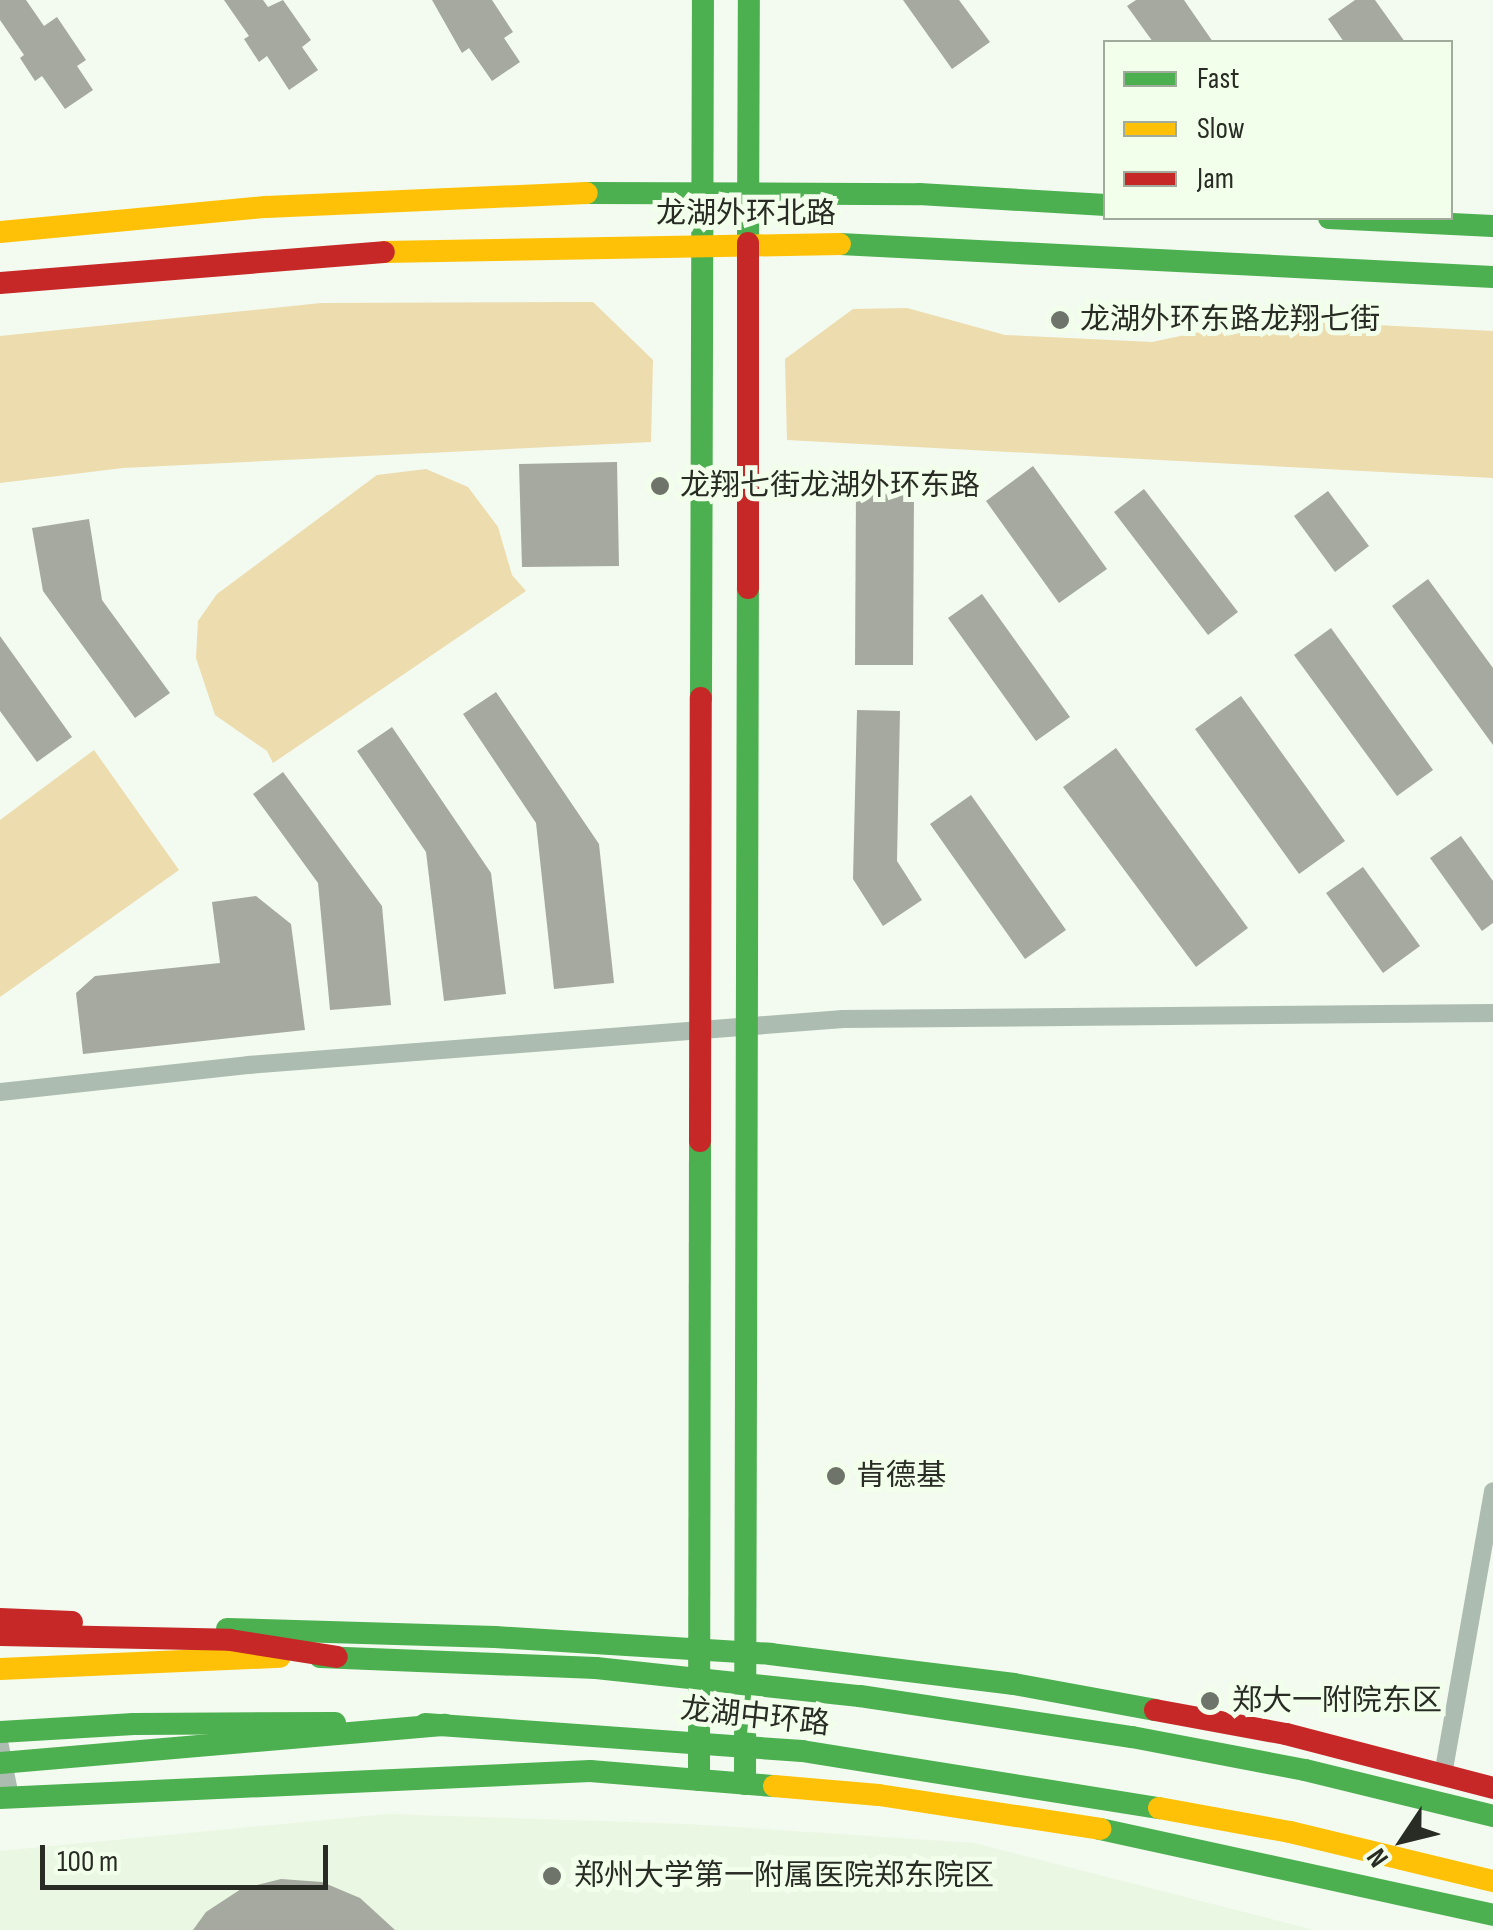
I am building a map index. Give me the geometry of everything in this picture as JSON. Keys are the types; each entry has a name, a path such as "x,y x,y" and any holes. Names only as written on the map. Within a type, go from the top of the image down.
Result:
{"main road":[{"path":"699,1780 703,0"},
{"path":"745,1784 749,0"},
{"name":"龙湖外环北路","path":"0,232 286,206 465,196 919,194 1103,205"},
{"path":"1370,220 1493,226"},
{"name":"龙湖外环北路","path":"0,283 270,258 467,247 703,243 917,244 1493,277"},
{"path":"0,1619 496,1637 745,1652 1014,1684 1286,1734 1493,1788"},
{"path":"0,1635 230,1640 337,1657"},
{"name":"龙湖中环路","path":"0,1669 185,1658 337,1657 596,1668 860,1696 1132,1737 1305,1770 1493,1816"},
{"name":"龙湖中环路","path":"0,1732 245,1722 445,1725 802,1751 1048,1786 1290,1832 1493,1882"},
{"path":"0,1764 445,1725"},
{"path":"5,1797 590,1771 878,1795 1137,1835 1493,1915"}],"street":[{"path":"0,1092 248,1065 842,1019 1493,1013"},
{"path":"1443,1775 1493,1492"},
{"path":"0,1746 5,1797"}],"shaded area":[{"path":"593,302 653,360 651,442 123,468 0,483 0,336 321,303"},
{"path":"907,308 1005,335 1152,342 1261,319 1493,331 1493,478 787,440 785,359 853,309"},
{"path":"426,469 468,487 498,527 512,575 526,591 273,763 267,751 215,715 196,658 198,621 217,594 377,475"},
{"path":"94,750 179,870 0,997 0,820"},
{"name":"郑州大学第一附属医院郑东院区","path":"388,1814 687,1824 974,1843 1314,1930 0,1930 0,1851"}],"building":[{"path":"0,0 26,0 44,26 57,17 86,60 77,66 93,90 65,109 42,76 35,81 20,58 24,55 0,20"},
{"path":"224,0 263,0 268,7 283,0 311,40 302,47 318,70 289,90 267,56 259,62 244,39 249,36"},
{"path":"432,0 492,0 513,32 504,38 520,62 492,81 469,48 462,53"},
{"path":"903,0 959,0 990,42 952,69"},
{"path":"1136,0 1184,0 1212,40 1152,40 1127,6"},
{"path":"1355,0 1375,0 1404,40 1343,40 1328,19"},
{"path":"617,462 619,566 522,567 519,464"},
{"path":"1033,466 1107,569 1059,603 986,501"},
{"path":"856,488 914,489 913,665 855,665"},
{"path":"1144,489 1238,612 1208,635 1114,512"},
{"path":"1328,491 1369,546 1335,572 1294,516"},
{"path":"89,519 102,600 170,693 135,718 43,591 32,528"},
{"path":"1428,579 1493,668 1493,745 1392,606"},
{"path":"982,594 1070,717 1036,741 948,618"},
{"path":"1331,628 1433,770 1397,796 1294,655"},
{"path":"0,636 72,737 37,762 0,711"},
{"path":"496,692 599,844 614,983 554,989 536,823 463,714"},
{"path":"1241,696 1345,841 1299,874 1195,729"},
{"path":"857,710 900,711 897,861 922,900 883,926 853,879"},
{"path":"392,727 491,873 506,994 444,1001 426,852 357,751"},
{"path":"1116,748 1248,928 1196,967 1063,787"},
{"path":"283,772 382,906 391,1005 330,1010 318,883 253,794"},
{"path":"971,795 1066,930 1025,959 930,824"},
{"path":"1461,836 1493,881 1493,923 1482,931 1430,858"},
{"path":"1363,867 1420,946 1383,973 1326,893"},
{"path":"256,896 291,924 305,1030 83,1054 76,993 95,976 220,963 212,902"},
{"path":"281,1879 322,1882 360,1898 395,1930 193,1930 206,1912 241,1889"}],"traffic: fast":[{"path":"701,698 703,0"},
{"path":"748,243 749,0"},
{"path":"587,193 919,194 1103,205"},
{"path":"1370,220 1493,226"},
{"path":"840,244 1493,277"},
{"path":"745,1784 748,588"},
{"path":"699,1780 700,1141"},
{"path":"227,1629 495,1637 770,1654 1014,1684 1155,1710"},
{"path":"320,1657 596,1668 860,1696 1132,1737 1305,1770 1493,1816"},
{"path":"0,1732 134,1724 335,1723"},
{"path":"425,1724 802,1751 1159,1808"},
{"path":"0,1763 445,1725"},
{"path":"0,1798 590,1771 774,1786"},
{"path":"1100,1829 1493,1915"}],"traffic: slow":[{"path":"0,232 266,207 587,193"},
{"path":"384,252 840,244"},
{"path":"0,1669 280,1657"},
{"path":"774,1786 879,1795 1100,1829"},
{"path":"1159,1808 1290,1832 1493,1881"}],"traffic: jam":[{"path":"748,243 748,588"},
{"path":"0,283 384,252"},
{"path":"700,1141 701,698"},
{"path":"0,1619 72,1622"},
{"path":"0,1635 230,1640 337,1657"},
{"path":"1155,1710 1286,1734 1493,1788"}],"place":[{"name":"龙湖外环东路龙翔七街","path":"1060,320"},
{"name":"龙翔七街龙湖外环东路","path":"660,486"},
{"name":"肯德基","path":"836,1476"},
{"name":"郑大一附院东区","path":"1210,1701"},
{"name":"郑州大学第一附属医院郑东院区","path":"552,1876"}]}
